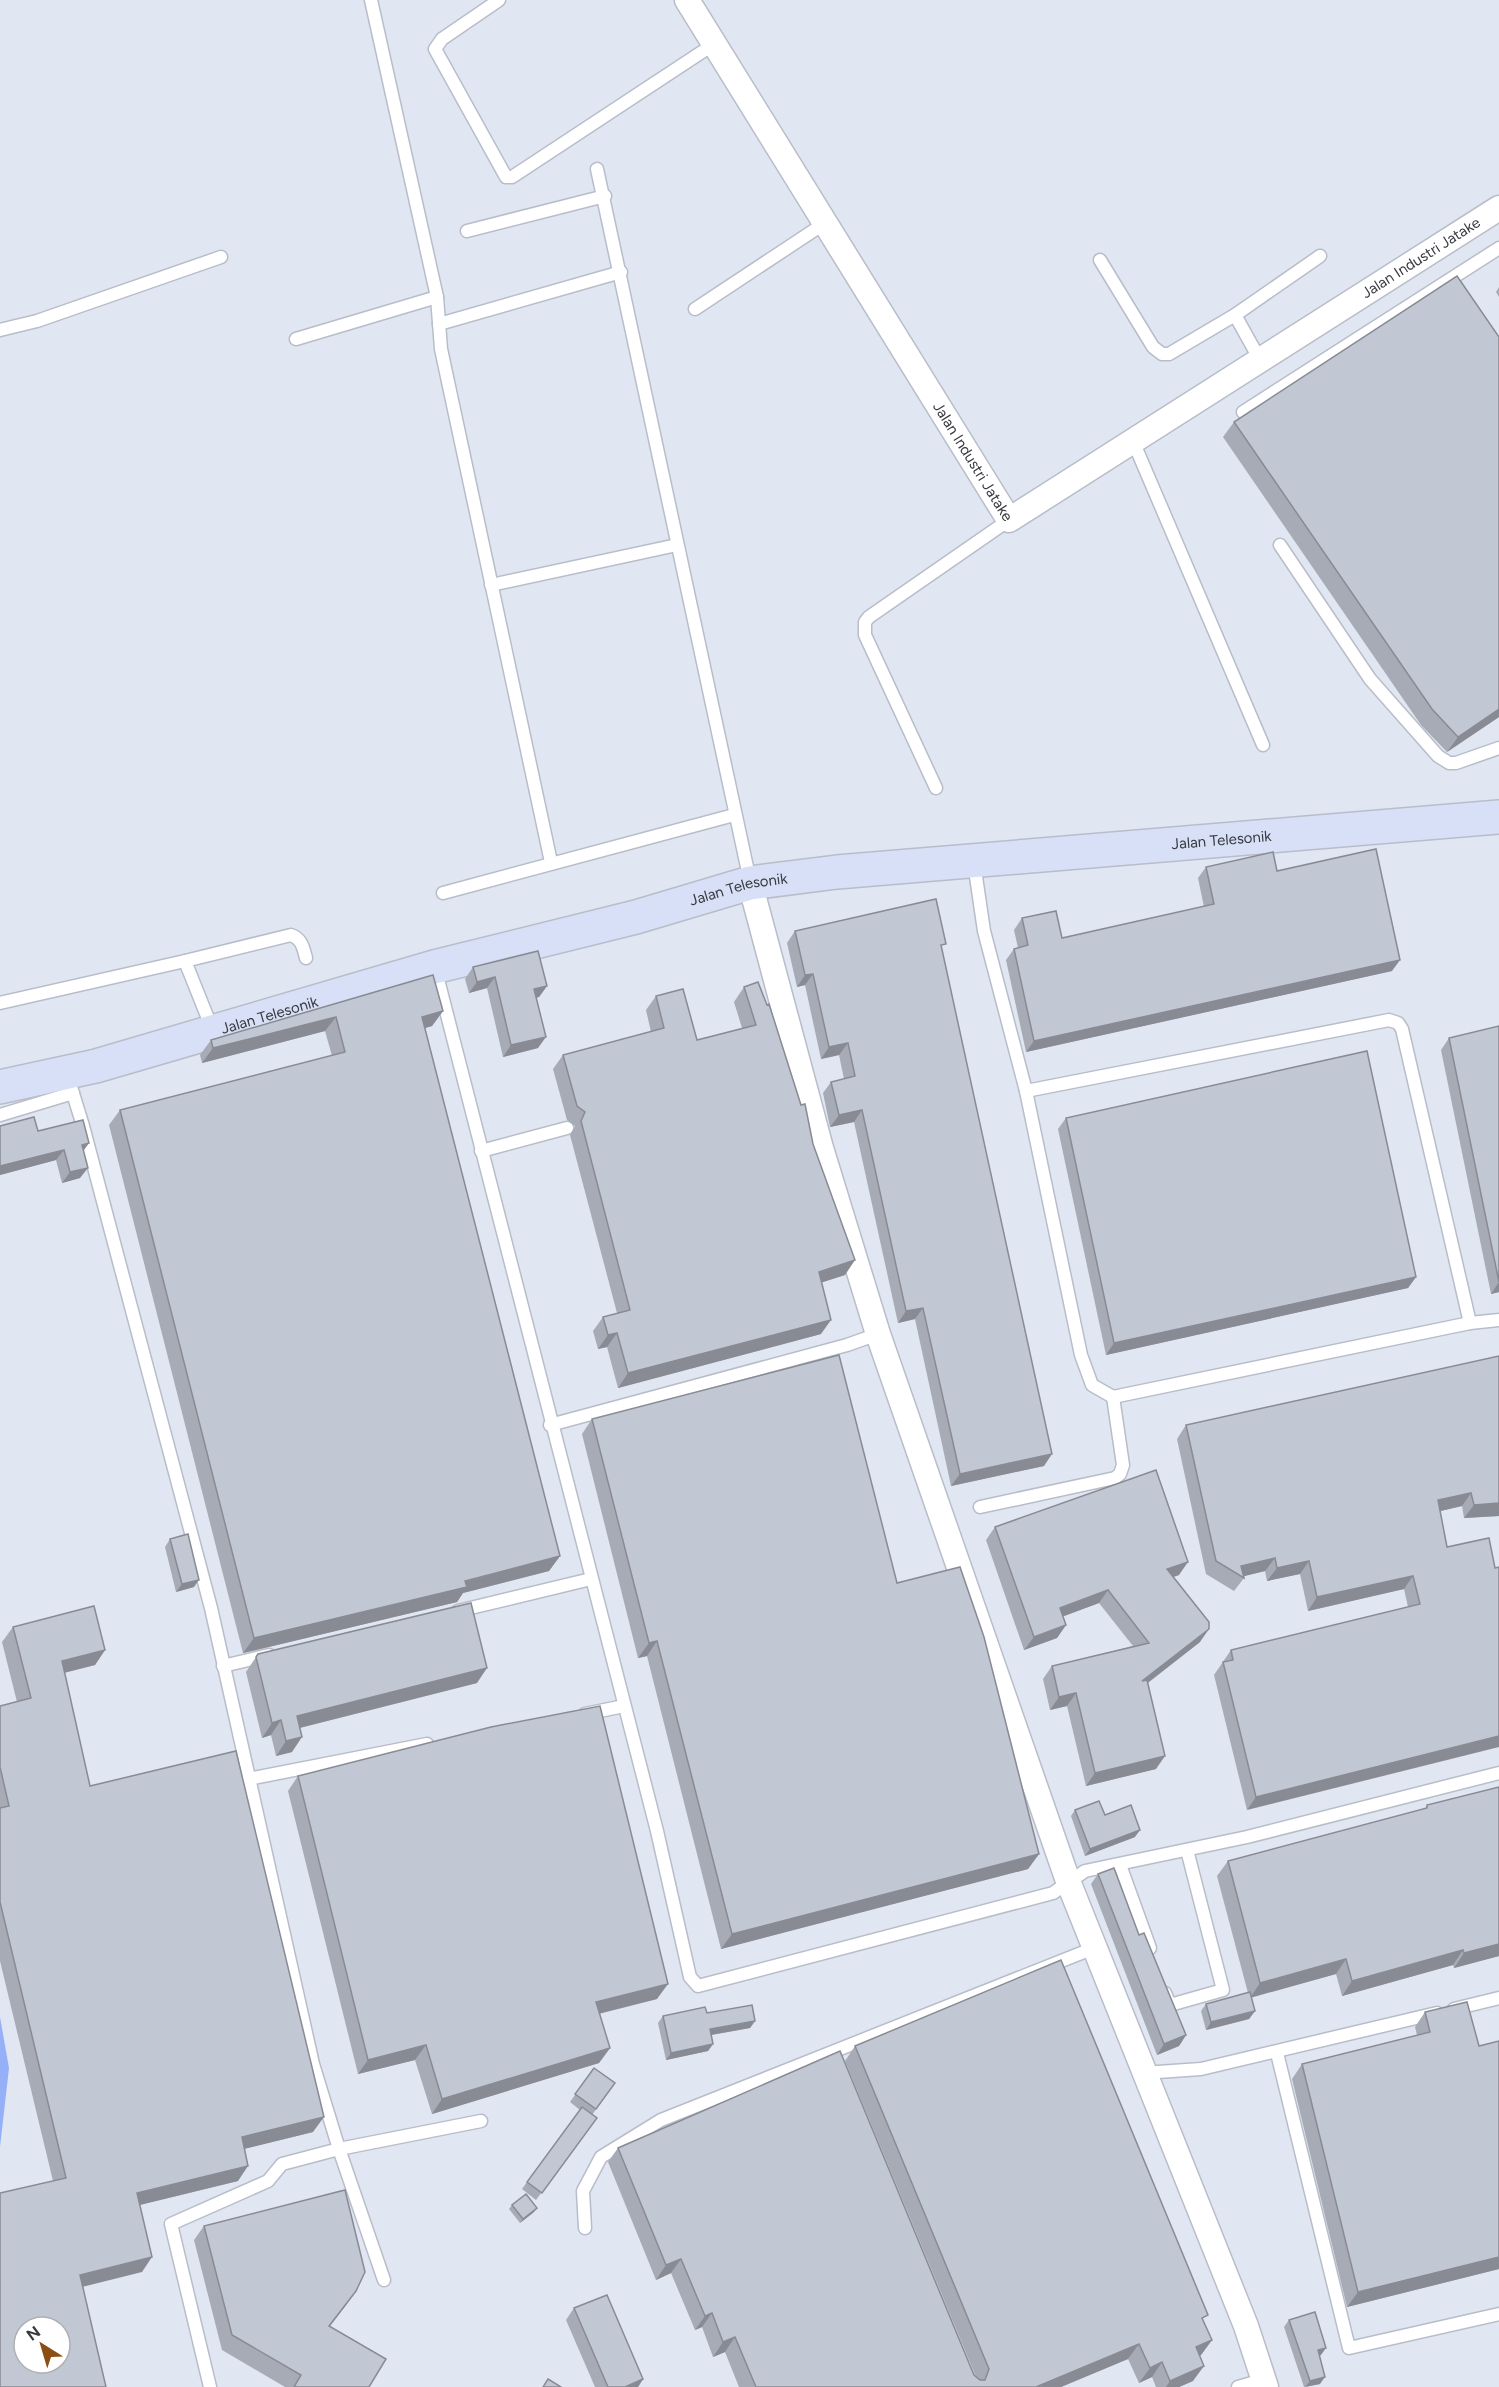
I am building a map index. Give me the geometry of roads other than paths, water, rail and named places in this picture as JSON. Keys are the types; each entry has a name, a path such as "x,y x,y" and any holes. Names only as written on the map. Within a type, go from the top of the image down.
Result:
{"street":[{"name":"Jalan Industri Jatake","path":"687,0 1009,520 1499,208"},
{"name":"Jalan Telesonik","path":"0,1087 70,1083 213,1030 434,967 636,917 750,883 837,872 974,863 1499,817"},
{"path":"750,883 821,1148 878,1334 1068,1881 1266,2383"}],"lane":[{"path":"370,0 437,297 441,349 551,862"},
{"path":"499,0 441,39 435,49 506,177 521,170 714,44"},
{"path":"597,169 605,196 750,883"},
{"path":"467,231 605,196"},
{"path":"695,309 825,223"},
{"path":"1243,412 1499,248"},
{"path":"1100,260 1153,347 1162,354 1169,354 1235,315 1320,256"},
{"path":"0,330 38,321 221,257"},
{"path":"439,324 621,272"},
{"path":"296,339 437,297"},
{"path":"1235,315 1260,360"},
{"path":"1133,441 1263,745"},
{"path":"936,788 865,634 865,622 1009,520"},
{"path":"491,585 678,545"},
{"path":"1280,545 1370,679 1438,756 1456,763 1499,747"},
{"path":"443,894 551,862 734,815"},
{"path":"974,863 984,932 1026,1091 1081,1355 1092,1385 1113,1398 1470,1323 1499,1320"},
{"path":"0,1003 291,936 298,938 303,944 306,958"},
{"path":"185,961 213,1030"},
{"path":"434,967 550,1425 657,1831 690,1977 698,1986 1053,1893 1085,1871 1187,1850 1499,1773"},
{"path":"1026,1091 1389,1020 1398,1023 1402,1029 1470,1323"},
{"path":"0,1115 70,1083 211,1608 313,2064 339,2149 384,2280"},
{"path":"481,1151 567,1128"},
{"path":"550,1425 847,1346 878,1334"},
{"path":"980,1507 1115,1478 1120,1474 1124,1464 1113,1398"},
{"path":"441,1615 591,1579"},
{"path":"223,1666 281,1653"},
{"path":"577,1715 624,1706"},
{"path":"248,1779 436,1743"},
{"path":"1162,1984 1170,2005 1223,1990 1187,1850"},
{"path":"1120,1865 1154,1962"},
{"path":"585,2228 583,2192 602,2157 661,2120 834,2056 1094,1948"},
{"path":"1143,2073 1201,2069 1277,2053 1499,1998"},
{"path":"1277,2053 1349,2348 1499,2314"},
{"path":"210,2387 171,2224 268,2181 282,2164 339,2149 481,2121"},
{"path":"1238,2387 1266,2383"}]}
